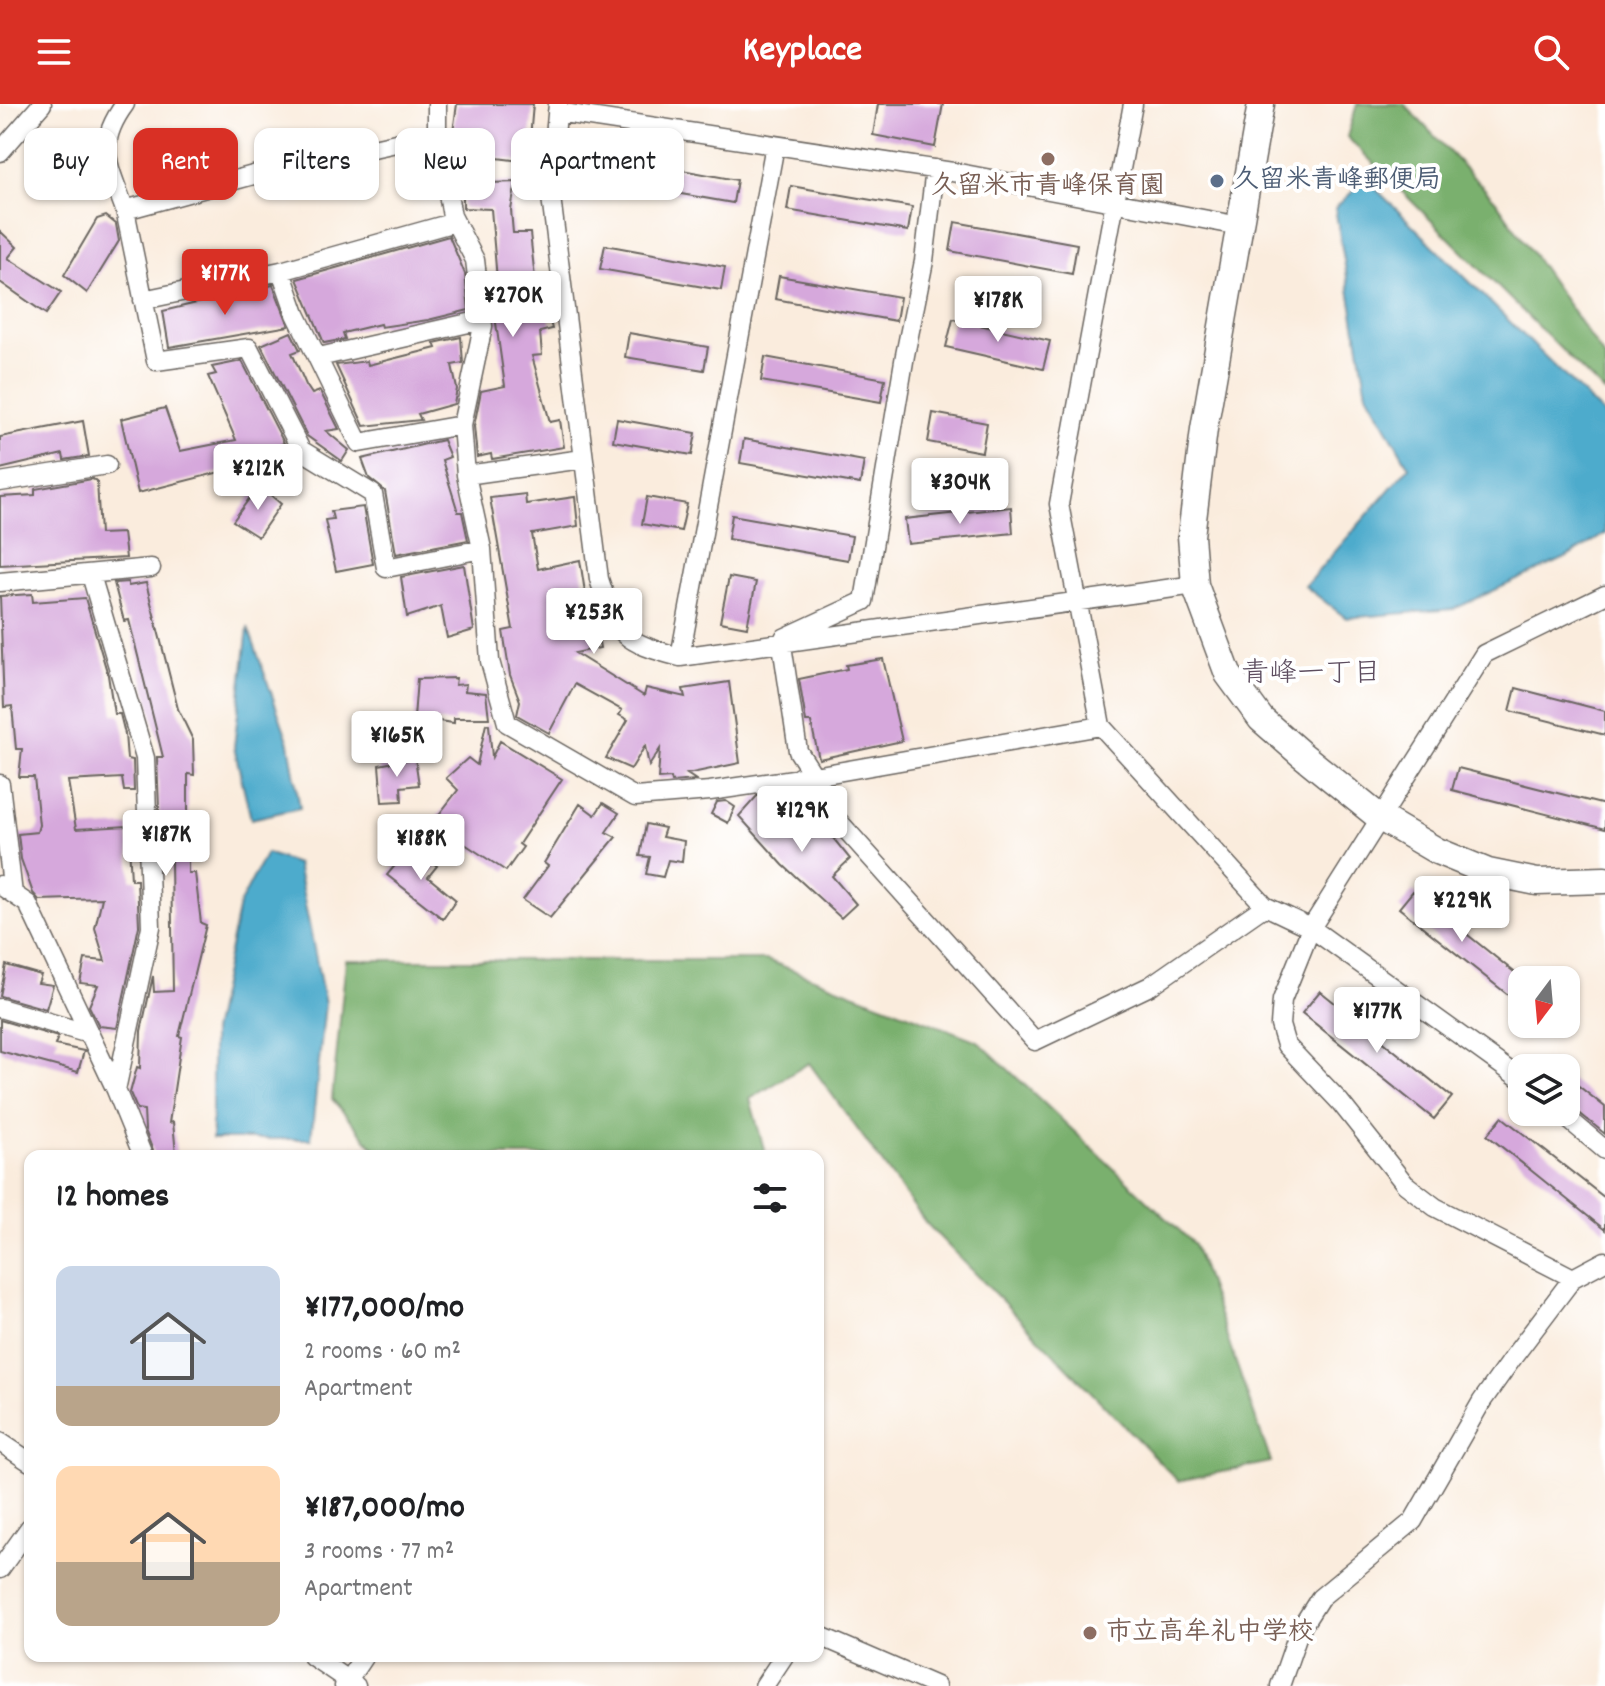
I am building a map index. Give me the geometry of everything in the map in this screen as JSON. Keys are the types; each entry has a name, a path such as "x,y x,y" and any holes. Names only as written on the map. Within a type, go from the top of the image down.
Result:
{"street":[{"path":"0,152 42,104"},
{"path":"125,104 109,126 106,158 125,210 156,361 249,348 301,450 373,494 386,568 482,549"},
{"path":"437,104 437,128"},
{"path":"1133,104 1059,504 1101,726 1265,906 1311,928 1508,1070"},
{"path":"1261,104 1194,492 1191,536 1195,585 1228,674 1261,719 1379,817 1437,851 1488,872 1537,882 1605,880"},
{"path":"1195,585 773,647 680,657 634,644 612,618 599,579 550,189 558,108 935,169 1240,226"},
{"path":"125,210 268,171 395,143"},
{"path":"680,657 775,145"},
{"path":"773,647 864,601 924,261 935,169"},
{"path":"450,200 455,222 475,260 482,320 462,425 466,475 482,549 490,661 507,723 635,797 710,791 1101,726"},
{"path":"143,300 281,271 455,222"},
{"path":"281,271 296,314 359,443 462,425"},
{"path":"319,357 482,320"},
{"path":"466,475 583,459"},
{"path":"0,482 107,465"},
{"path":"0,582 151,568"},
{"path":"91,575 145,758 151,927 116,1090"},
{"path":"1573,1278 1435,1207 1405,1184 1340,1102 1286,1045 1280,1025 1282,1000 1311,928 1484,654 1598,599 1605,616"},
{"path":"773,647 807,776 1035,1041 1150,986 1265,906"},
{"path":"0,784 7,890 28,904 116,1090 141,1150"},
{"path":"0,1008 89,1034"},
{"path":"1577,1126 1605,1150"},
{"path":"1280,1686 1299,1631 1320,1598 1413,1521 1482,1401 1573,1278 1605,1261"},
{"path":"0,1442 24,1458"},
{"path":"0,1569 24,1535"},
{"path":"824,1638 936,1686"},
{"path":"320,1662 349,1684 361,1662"},
{"path":"764,1686 780,1662"}],"green space":[{"path":"1357,104 1404,104 1496,201 1605,358 1605,393 1347,137"},
{"path":"346,960 767,960 978,1041 1194,1244 1271,1462 1178,1481 926,1223 809,1063 750,1099 764,1150 376,1150 332,1099"}],"water":[{"path":"1366,179 1605,416 1605,534 1569,556 1454,609 1346,618 1305,586 1409,467 1367,393 1335,208"},
{"path":"248,627 289,743 300,808 251,819 234,747"},
{"path":"266,853 297,864 325,1004 311,1139 212,1139 212,1032 239,905"}],"building":[{"path":"457,104 533,104 531,128 511,128 511,160 495,158 495,128 454,128"},
{"path":"878,104 943,104 935,147 873,135"},
{"path":"684,170 737,180 733,203 684,194"},
{"path":"511,182 513,233 530,233 539,315 548,313 552,329 540,332 542,355 532,356 550,422 560,420 564,447 492,459 491,454 477,457 474,426 481,391 505,386 490,281 497,280 491,209 463,208 463,200 495,200 495,183"},
{"path":"791,186 912,207 908,231 787,210"},
{"path":"106,216 116,224 119,241 87,293 64,275 97,219"},
{"path":"955,222 1077,244 1072,274 950,251"},
{"path":"0,231 17,247 8,258 61,292 46,314 0,282"},
{"path":"449,236 465,274 469,310 428,320 381,327 380,324 343,333 345,339 324,343 297,279"},
{"path":"605,245 725,267 721,290 600,269"},
{"path":"779,276 900,297 896,321 775,299"},
{"path":"273,285 289,326 169,347 163,311"},
{"path":"953,319 1050,341 1043,369 946,347"},
{"path":"291,332 300,350 292,353 306,385 312,394 320,391 339,429 326,431 349,450 342,461 307,436 261,345"},
{"path":"629,333 708,347 704,370 625,357"},
{"path":"461,337 463,363 452,365 457,389 454,404 418,414 421,420 364,426 336,365 367,361 368,365 436,348 434,343"},
{"path":"765,357 885,379 881,402 761,381"},
{"path":"242,361 284,443 275,447 279,457 138,493 121,419 165,408 180,451 236,440 208,376 216,374 212,367"},
{"path":"933,413 987,423 982,452 928,442"},
{"path":"617,419 696,433 692,455 613,441"},
{"path":"83,421 89,456 64,460 63,454 0,469 0,437"},
{"path":"744,439 864,461 860,484 740,463"},
{"path":"443,440 450,457 442,460 458,512 462,512 468,540 396,554 385,491 369,478 362,459"},
{"path":"92,479 97,481 100,534 123,533 126,558 0,565 0,497 35,495 35,489"},
{"path":"259,485 281,504 258,537 233,521"},
{"path":"525,494 526,504 575,497 578,526 532,534 538,569 580,560 589,618 595,617 600,648 575,653 644,696 646,688 685,697 683,689 729,682 740,763 687,774 696,780 672,782 671,778 658,779 660,749 649,766 645,746 631,769 606,758 628,720 619,715 622,710 575,684 549,733 517,715 520,701 510,675 503,631 513,629 490,498"},
{"path":"647,497 687,504 681,531 642,524"},
{"path":"363,507 373,564 336,571 325,520 333,519 331,511"},
{"path":"1011,507 1013,533 908,544 905,519"},
{"path":"732,515 852,536 848,560 728,539"},
{"path":"464,565 474,630 447,638 441,606 407,617 401,577"},
{"path":"729,577 756,582 747,627 720,622"},
{"path":"128,582 128,586 146,583 178,709 193,740 194,775 188,774 188,873 195,873 201,923 206,925 179,1036 182,1037 169,1123 173,1122 176,1150 153,1150 145,1130 144,1110 137,1109 130,1093 137,1067 140,1068 141,1031 153,976 154,992 173,991 171,861 161,861 157,757 163,757 129,620 124,621 114,583"},
{"path":"32,594 33,602 85,598 108,675 114,714 120,714 127,759 133,760 134,791 124,791 122,778 68,781 76,829 128,826 131,880 137,880 139,926 117,1028 99,1026 89,1006 98,985 80,983 85,959 105,961 95,928 102,898 39,900 33,893 21,859 18,834 37,832 39,825 34,777 19,777 22,749 16,749 12,706 4,707 0,596"},
{"path":"883,659 902,741 819,759 811,722 806,722 799,679 847,669 846,665"},
{"path":"456,678 455,685 466,684 465,691 486,693 489,718 454,718 454,723 414,718 417,679"},
{"path":"1516,688 1605,711 1605,735 1510,711"},
{"path":"486,724 489,725 492,757 500,741 562,779 519,844 523,847 506,871 448,833 452,826 437,817 458,790 446,778 468,758 477,765"},
{"path":"415,758 419,785 401,787 402,801 382,802 379,765"},
{"path":"1458,768 1605,805 1605,829 1452,790"},
{"path":"757,796 761,796 803,841 825,824 836,836 833,838 850,859 832,876 856,904 841,918 783,865 739,816"},
{"path":"726,801 735,807 728,823 711,814 717,802"},
{"path":"603,803 619,813 606,832 616,837 550,918 523,900 548,866 544,863 580,804 595,815"},
{"path":"646,824 665,828 662,837 684,841 682,862 668,860 663,877 646,874 650,857 640,856"},
{"path":"412,845 437,866 428,877 456,900 443,919 387,875"},
{"path":"1413,891 1508,967 1508,995 1399,908"},
{"path":"6,965 41,975 38,983 53,985 46,1009 0,996"},
{"path":"1320,991 1452,1097 1434,1119 1302,1013"},
{"path":"0,1020 58,1037 55,1045 84,1051 78,1072 0,1051"},
{"path":"1580,1087 1605,1107 1605,1134 1580,1113"},
{"path":"1502,1117 1508,1126 1513,1126 1605,1198 1605,1230 1487,1135"}],"place":[{"name":"久留米市青峰保育園","path":"1048,159"},
{"name":"久留米青峰郵便局","path":"1217,181"},
{"name":"市立高牟礼中学校","path":"1090,1633"}],"district":[{"name":"青峰一丁目","path":"1311,676"}]}
